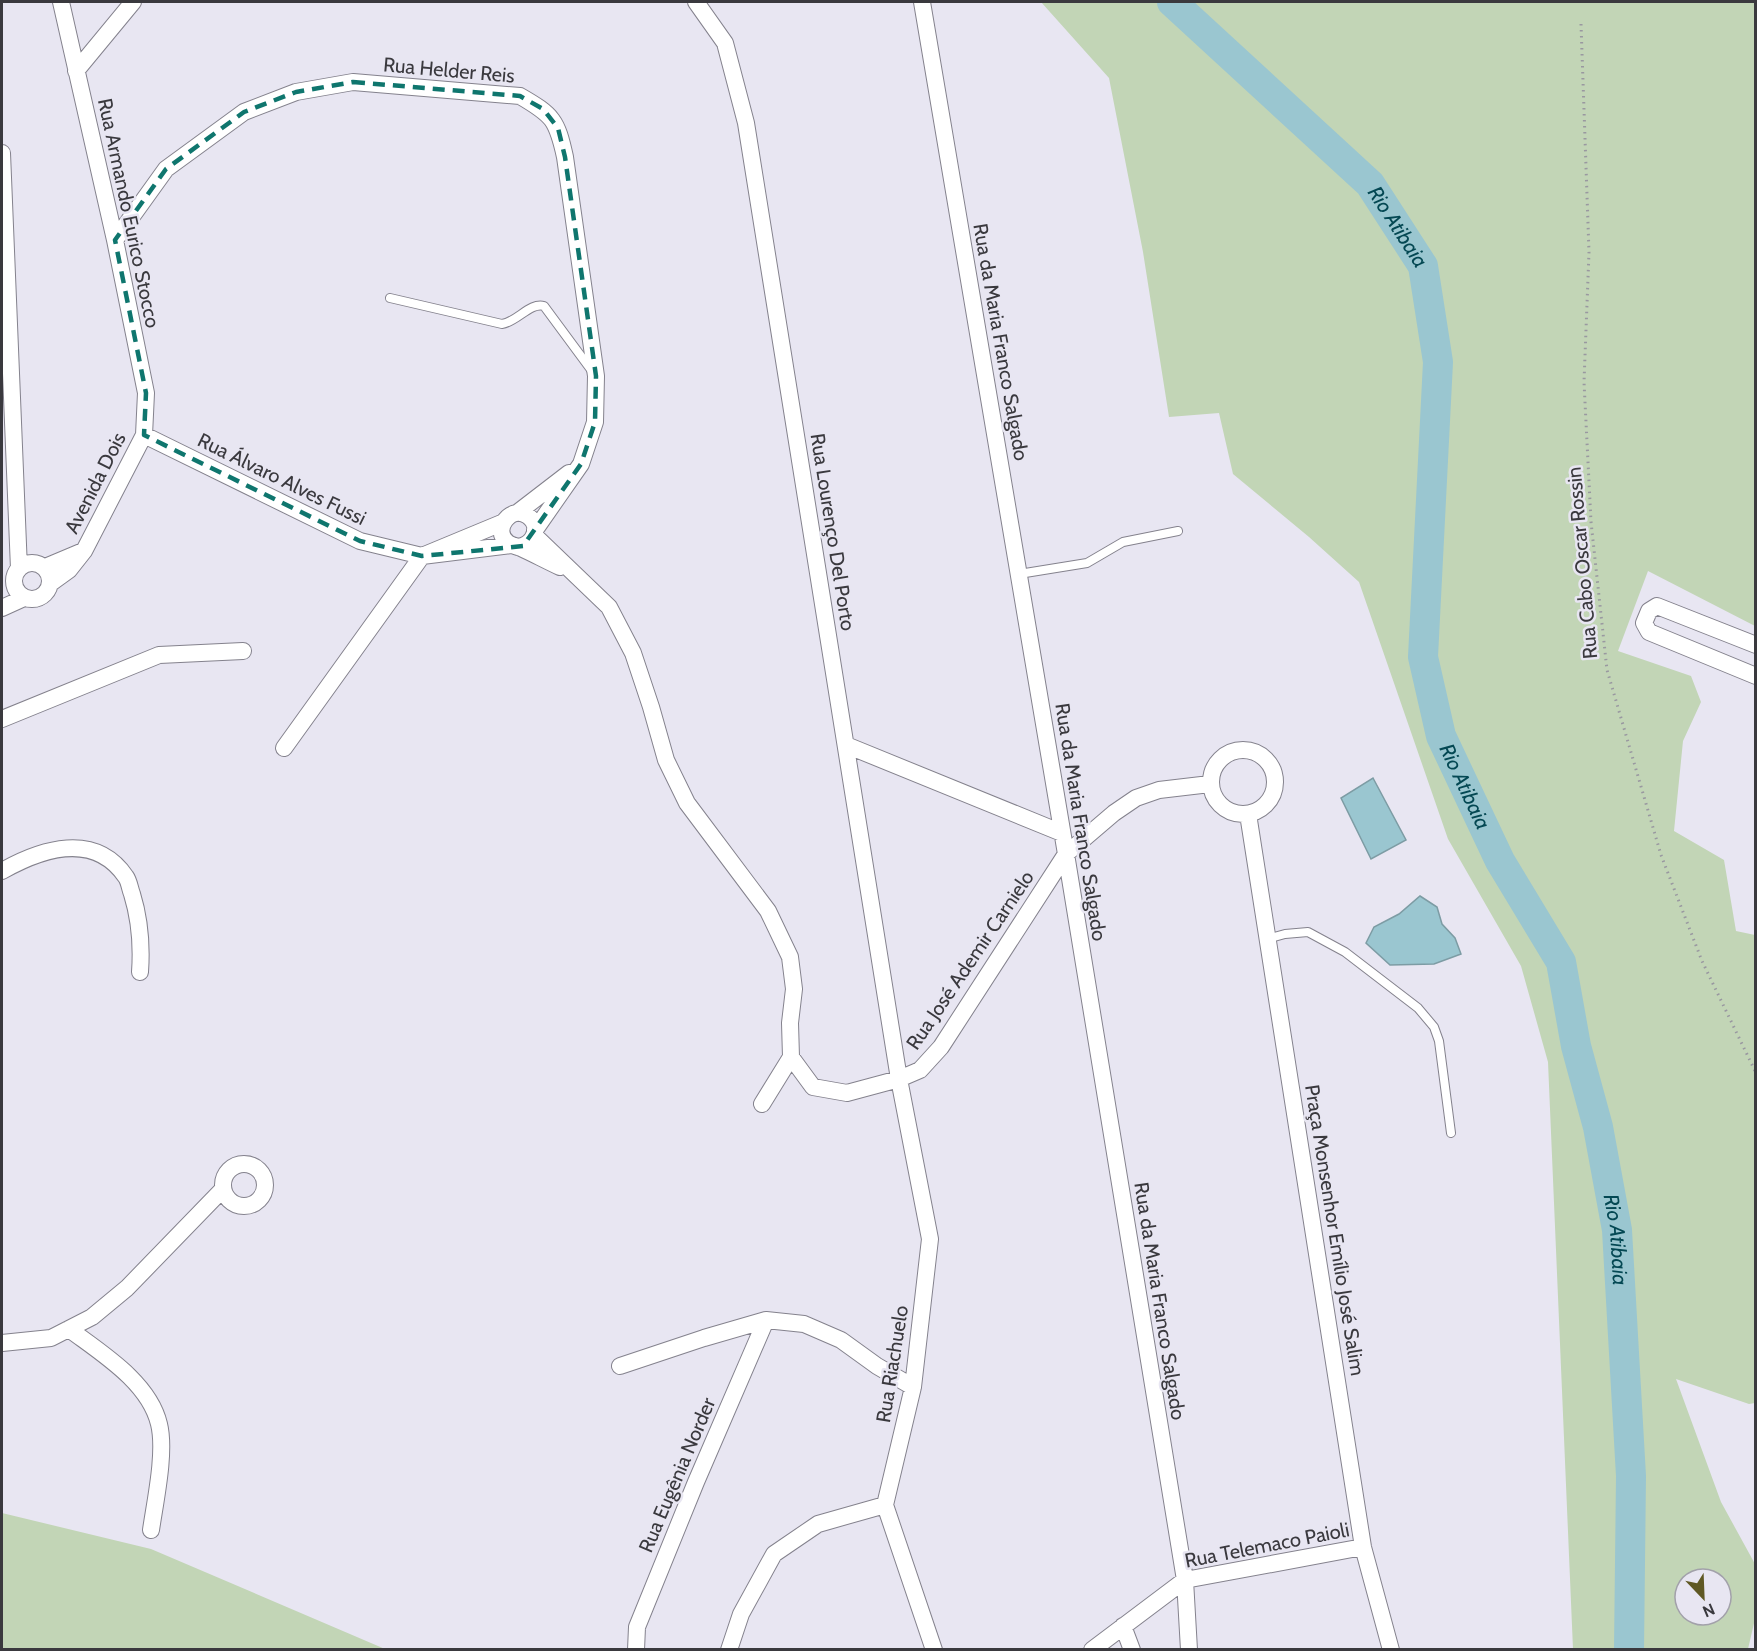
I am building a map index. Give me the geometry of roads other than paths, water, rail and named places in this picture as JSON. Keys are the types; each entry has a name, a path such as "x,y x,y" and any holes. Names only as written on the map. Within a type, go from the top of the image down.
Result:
{"street":[{"name":"Rua Armando Eurico Stocco","path":"61,2 115,240 146,393 144,435"},
{"path":"76,71 134,2"},
{"name":"Rua Lourenço Del Porto","path":"696,2 725,43 746,123 899,1078"},
{"name":"Rua da Maria Franco Salgado","path":"922,2 1066,854 1185,1580 1189,1650"},
{"name":"Rua Helder Reis","path":"115,240 166,169 244,111 296,92 353,82 520,96 543,109 558,128 565,157 596,376 595,422 581,464 535,532"},
{"path":"2,153 17,531 23,579 49,572 51,584"},
{"name":"Avenida Dois","path":"23,579 36,599 69,570 84,551 144,435"},
{"name":"Rua Álvaro Alves Fussi","path":"144,435 360,541 422,556 515,546"},
{"path":"284,748 422,556 510,518 581,464"},
{"path":"510,518 528,516 534,524 535,532 573,574 609,607 633,653 666,760 687,803 768,911 790,957 794,989 790,1023 791,1058 762,1104"},
{"path":"510,518 502,533 507,543 573,574"},
{"path":"515,546 528,544 535,532"},
{"name":"Avenida Dois","path":"2,608 23,579 84,551"},
{"path":"1755,645 1658,606 1648,611 1644,623 1648,632 1755,676"},
{"path":"2,719 159,655 243,651"},
{"path":"846,745 1062,833"},
{"path":"1250,751 1260,755 1273,772 1275,783 1273,794 1267,803 1248,814 1228,810 1220,805 1210,784 1215,767 1229,753 1250,751"},
{"name":"Rua José Ademir Carnielo","path":"899,1078 920,1070 941,1047 1066,854 1114,813 1136,798 1159,790 1210,784"},
{"name":"Praça Monsenhor Emílio José Salim","path":"1248,814 1364,1547 1391,1650"},
{"path":"2,871 17,862 53,849 79,847 107,857 127,877 138,912 142,946 140,972"},
{"path":"791,1058 813,1087 847,1093 899,1078"},
{"name":"Rua Riachuelo","path":"885,1505 913,1387 930,1239 899,1078"},
{"path":"2,1343 51,1338 92,1317 127,1288 223,1189"},
{"path":"620,1366 766,1320 804,1324 841,1340 913,1387"},
{"name":"Rua Eugênia Norder","path":"636,1650 637,1627 766,1320"},
{"path":"69,1329 125,1371 146,1396 159,1424 161,1449 151,1530"},
{"path":"729,1650 741,1614 774,1554 818,1524 885,1505 934,1650"},
{"name":"Rua Telemaco Paioli","path":"1092,1650 1185,1580 1364,1547"},
{"path":"1124,1626 1132,1650"}],"lane":[{"path":"390,298 502,324 516,319 536,306 544,306 596,376"},
{"path":"1019,574 1087,562 1123,542 1178,531"},
{"path":"1267,939 1285,934 1308,932 1345,952 1418,1008 1434,1027 1439,1041 1451,1133"}],"water":[{"path":"1373,778 1406,840 1371,859 1341,798"},
{"path":"1420,896 1437,907 1442,924 1455,938 1461,954 1434,964 1390,965 1366,943 1374,927 1399,914"}],"waterway":[{"name":"Rio Atibaia","path":"1172,2 1370,184 1423,266 1438,362 1423,657 1441,736 1500,861 1561,962 1576,1046 1598,1127 1617,1230 1631,1476 1629,1650"}]}
